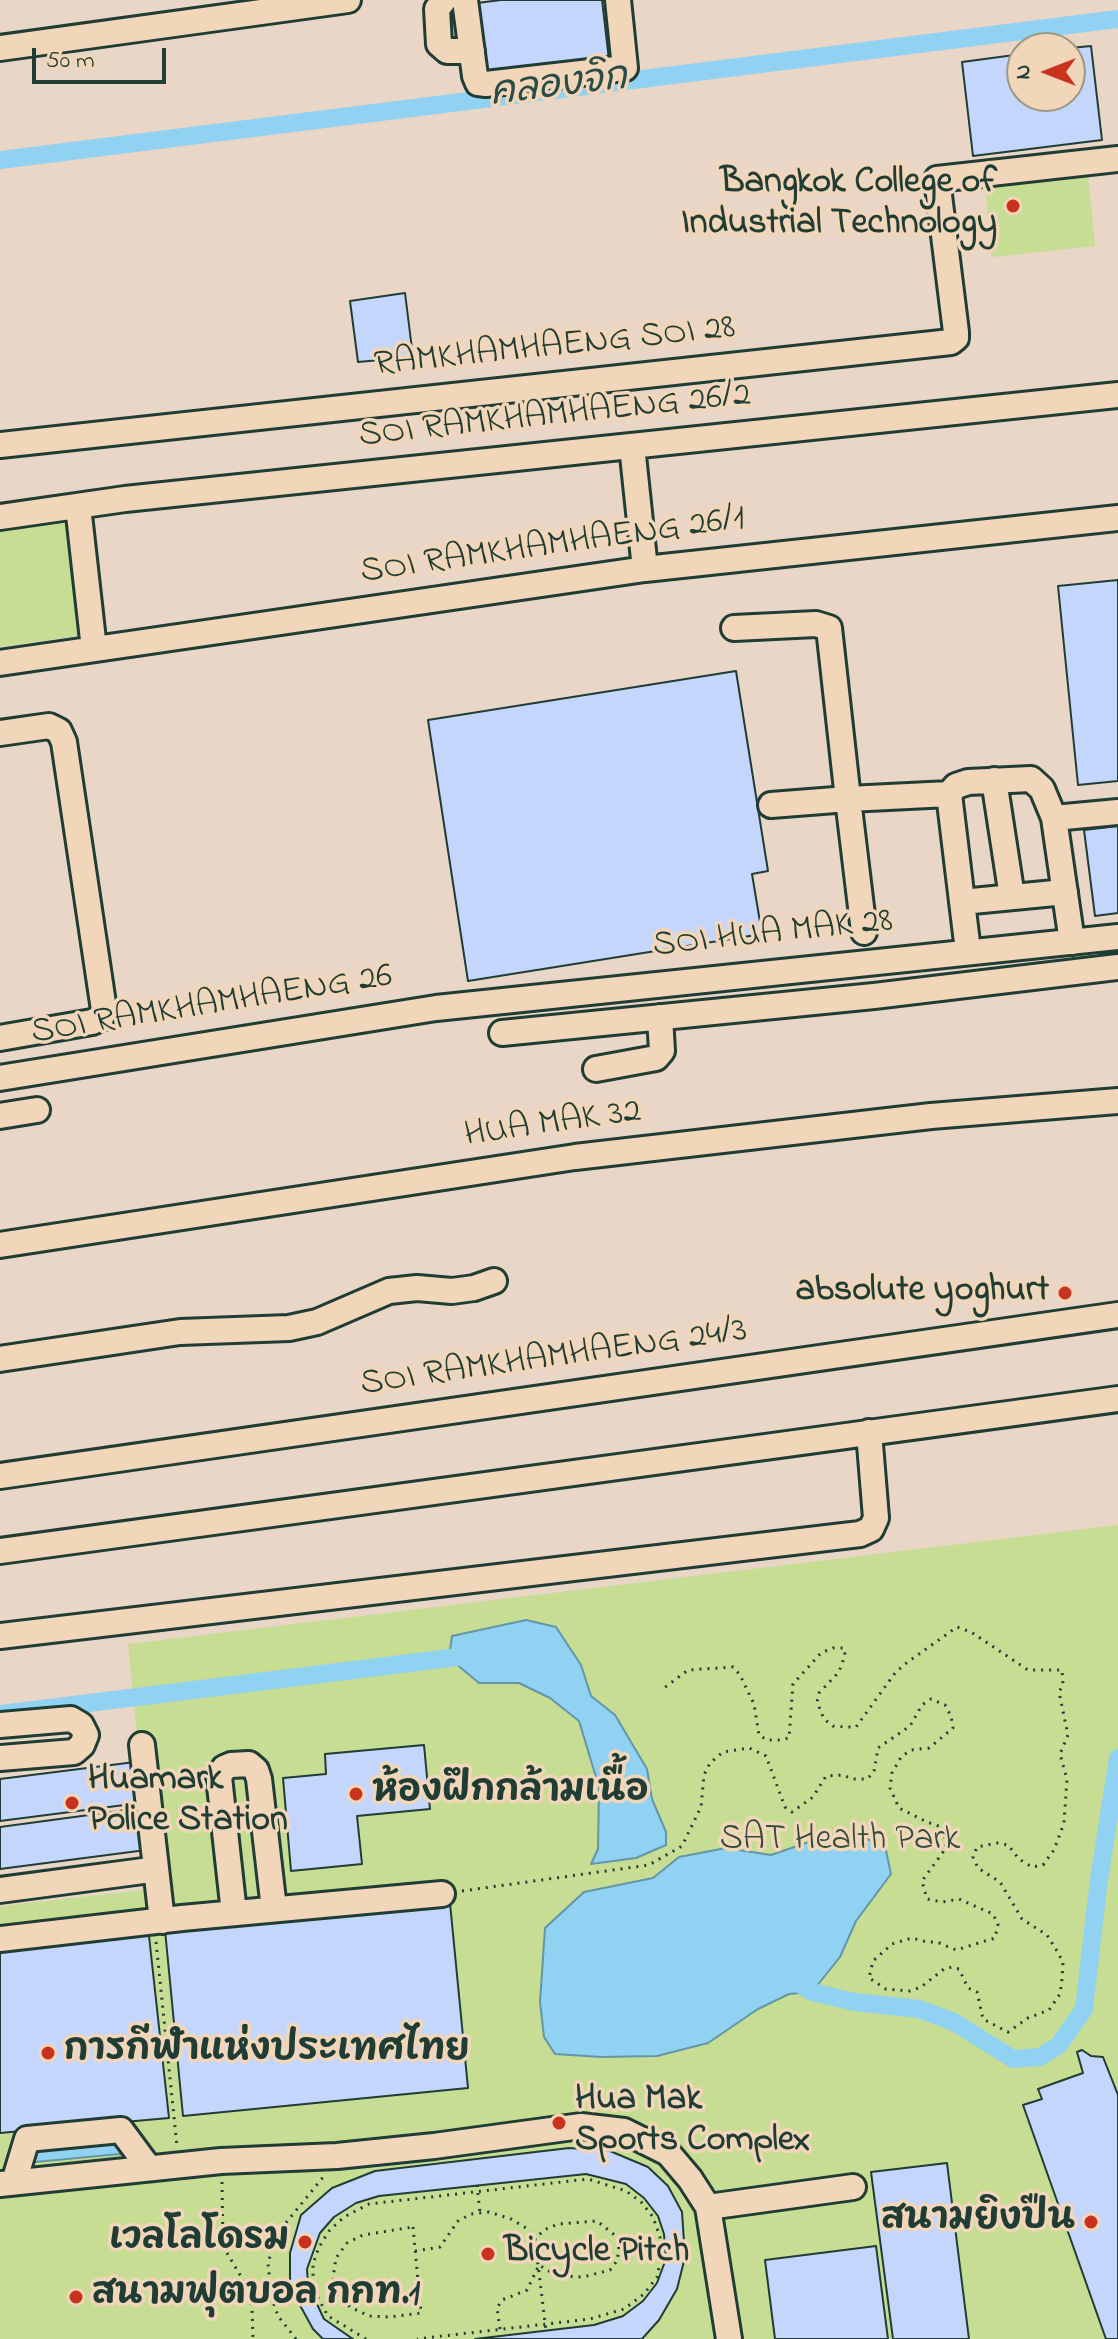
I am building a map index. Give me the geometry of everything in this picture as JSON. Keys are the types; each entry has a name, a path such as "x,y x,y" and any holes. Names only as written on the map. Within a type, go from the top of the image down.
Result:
{"street":[{"path":"0,48 348,0"},
{"path":"444,0 437,9 439,44 447,51 472,51"},
{"path":"465,0 478,83 625,68 618,0"},
{"name":"RAMKHAMHAENG SOI 28","path":"0,445 951,342 956,338 956,332 937,179 1118,159"},
{"name":"SOI RAMKHAMHAENG 26/2","path":"0,517 78,506 1118,395"},
{"path":"632,446 645,569"},
{"path":"78,506 94,649"},
{"name":"SOI RAMKHAMHAENG 26/1","path":"0,663 645,569 1118,518"},
{"path":"734,628 816,624 829,628 864,932"},
{"path":"0,733 49,726 59,731 64,742 104,1010 101,1018 92,1022 0,1038"},
{"path":"771,805 949,794 956,786 968,782 1031,779 1042,789 1054,818 1072,942"},
{"path":"994,780 1012,897"},
{"path":"949,794 968,951"},
{"path":"1054,818 1118,812"},
{"path":"962,902 1065,892"},
{"name":"SOI HUA MAK 28","path":"436,1008 1118,937"},
{"path":"502,1033 874,996 1118,967"},
{"name":"SOI RAMKHAMHAENG 26","path":"0,1078 436,1008"},
{"path":"596,1069 656,1058 662,1051 660,1017"},
{"name":"HUA MAK 32","path":"0,1245 575,1157 931,1116 1118,1101"},
{"path":"0,1116 37,1110"},
{"path":"0,1359 180,1332 289,1328 317,1322 389,1291 417,1288 452,1291 494,1281"},
{"name":"SOI RAMKHAMHAENG 24/3","path":"0,1476 1118,1315"},
{"path":"0,1551 1118,1399"},
{"path":"0,1636 860,1534 871,1529 876,1518 869,1432"},
{"path":"0,1725 71,1719 81,1725 86,1735 82,1745 74,1752 0,1758"},
{"path":"142,1745 158,1921"},
{"path":"234,1913 219,1777 224,1768 231,1765 249,1764 256,1770 259,1779 274,1909"},
{"path":"0,1890 143,1871"},
{"path":"0,1939 442,1894"},
{"path":"7,2183 221,2161 337,2156 581,2126 624,2131 668,2153 708,2207 729,2339"},
{"path":"7,2183 27,2139 121,2130 149,2168"},
{"path":"708,2207 853,2187"}],"path":[{"path":"442,1894 649,1865 682,1846 701,1807 704,1775 710,1763 723,1752 749,1748 766,1756 785,1807 792,1812 813,1797 826,1776 867,1779 874,1772 878,1748 910,1726 922,1705 931,1699 945,1705 953,1728 929,1748 911,1750 901,1757 892,1773 890,1788 899,1808 944,1828 946,1848 922,1881 927,1899 942,1902 959,1899 993,1914 998,1924 995,1938 956,1950 937,1942 912,1938 892,1944 873,1961 869,1978 886,1989 910,1991 921,1987 944,1969 959,1969 968,1988 977,1992 983,2019 1008,2032 1028,2018 1049,2010 1060,1994 1063,1962 1047,1935 1022,1919 1000,1882 978,1868 973,1857 977,1847 997,1843 1008,1845 1025,1864 1032,1867 1043,1865 1054,1850 1064,1823 1067,1779 1060,1754 1068,1735 1059,1692 1063,1685 1062,1670 1028,1670 971,1632 957,1627 905,1664 856,1727 833,1726 824,1719 817,1702 819,1693 839,1672 845,1655 844,1648 833,1648 821,1653 793,1684 789,1738 767,1740 759,1735 754,1704 733,1667 688,1670 664,1688"},
{"path":"158,1921 180,2165"},
{"path":"296,2339 278,2316 272,2299 268,2264 281,2229 311,2194 337,2156"},
{"path":"221,2161 223,2246 247,2287 252,2307 253,2339"},
{"path":"366,2339 328,2316 313,2282 313,2264 329,2231 344,2217 369,2204 588,2179 626,2191 641,2202 653,2217 660,2237 661,2258 657,2277 644,2294 624,2309 590,2319 417,2339"},
{"path":"477,2185 480,2213"},
{"path":"415,2251 440,2247 458,2221 480,2213 489,2212 511,2219 526,2228 535,2239 546,2331"},
{"path":"535,2239 544,2230 558,2224 597,2221 617,2237 619,2249 617,2261 610,2270 598,2274 557,2276 539,2265"},
{"path":"413,2227 415,2251 421,2313 369,2316 350,2307 338,2294 333,2278 336,2258 347,2243 363,2235 413,2227"},
{"path":"500,2329 497,2308 502,2300 527,2290 539,2265"}],"green space":[{"path":"1088,176 1095,246 992,257 985,187"},
{"path":"69,519 85,635 0,647 0,528"},
{"name":"Hua Mak Sports Complex","path":"1118,1525 1118,2339 0,2339 0,1906 152,1889 128,1644"}],"water":[{"path":"526,1620 556,1627 581,1665 591,1696 615,1715 647,1769 652,1799 666,1832 666,1845 636,1858 591,1864 598,1849 599,1787 579,1721 550,1698 519,1683 479,1683 449,1658 452,1636"},
{"path":"844,1830 885,1846 891,1874 856,1921 840,1957 812,1992 789,1994 758,2009 708,2043 657,2056 555,2054 544,2037 540,2002 545,1928 584,1892 653,1878 679,1857 726,1848 771,1855"},
{"path":"120,2141 120,2154 31,2160 33,2148"}],"building":[{"path":"501,0 602,0 609,60 485,74 477,3"},
{"path":"1086,46 1091,46 1102,140 973,156 962,62 1006,56 1006,112 1086,112"},
{"path":"405,293 413,357 358,362 350,301"},
{"path":"1118,580 1118,781 1078,785 1058,586"},
{"path":"736,671 768,871 752,874 762,934 468,981 428,720"},
{"path":"1118,826 1118,913 1095,916 1084,830"},
{"name":"ห้องฝึกกล้ามเนื้อ","path":"424,1745 430,1809 357,1816 362,1864 291,1871 283,1778 326,1774 325,1754"},
{"path":"135,1762 140,1803 0,1821 0,1779"},
{"path":"141,1808 146,1850 0,1869 0,1827"},
{"path":"450,1903 468,2088 183,2116 165,1930"},
{"path":"148,1927 169,2118 0,2133 0,1945"},
{"name":"สนามยิงปืน","path":"1082,2050 1091,2056 1103,2057 1118,2095 1118,2339 1106,2339 1023,2105 1042,2099 1038,2089 1083,2073 1077,2052"},
{"name":"เวลโลโดรม","path":"569,2148 610,2151 648,2167 668,2186 682,2212 685,2257 677,2289 659,2320 642,2339 475,2339 594,2325 623,2316 643,2301 657,2283 666,2259 664,2234 658,2216 644,2198 626,2184 586,2174 379,2196 356,2203 334,2217 320,2233 307,2269 308,2285 324,2319 353,2339 323,2339 313,2329 290,2287 290,2253 301,2215 332,2188 375,2171"},
{"path":"947,2163 969,2339 893,2339 871,2172"},
{"path":"876,2246 888,2339 775,2339 765,2260"}],"waterway":[{"name":"คลองจิก","path":"0,160 1118,19"},
{"path":"0,1714 474,1655"},
{"path":"792,1979 812,1992 855,2002 919,2009 954,2022 1013,2059 1040,2057 1059,2045 1084,2009 1099,1879 1118,1758"}],"place":[{"name":"Bangkok College of Industrial Technology","path":"1013,206"},
{"name":"absolute yoghurt","path":"1065,1293"},
{"name":"ห้องฝึกกล้ามเนื้อ","path":"356,1794"},
{"name":"Huamark Police Station","path":"72,1803"},
{"name":"การกีฬาแห่งประเทศไทย","path":"48,2053"},
{"name":"Hua Mak Sports Complex","path":"559,2123"},
{"name":"สนามยิงปืน","path":"1091,2222"},
{"name":"เวลโลโดรม","path":"305,2242"},
{"name":"Bicycle Pitch","path":"488,2254"},
{"name":"สนามฟุตบอล กกท.1","path":"76,2297"}],"park label":[{"name":"SAT Health Park","path":"840,1842"}]}
